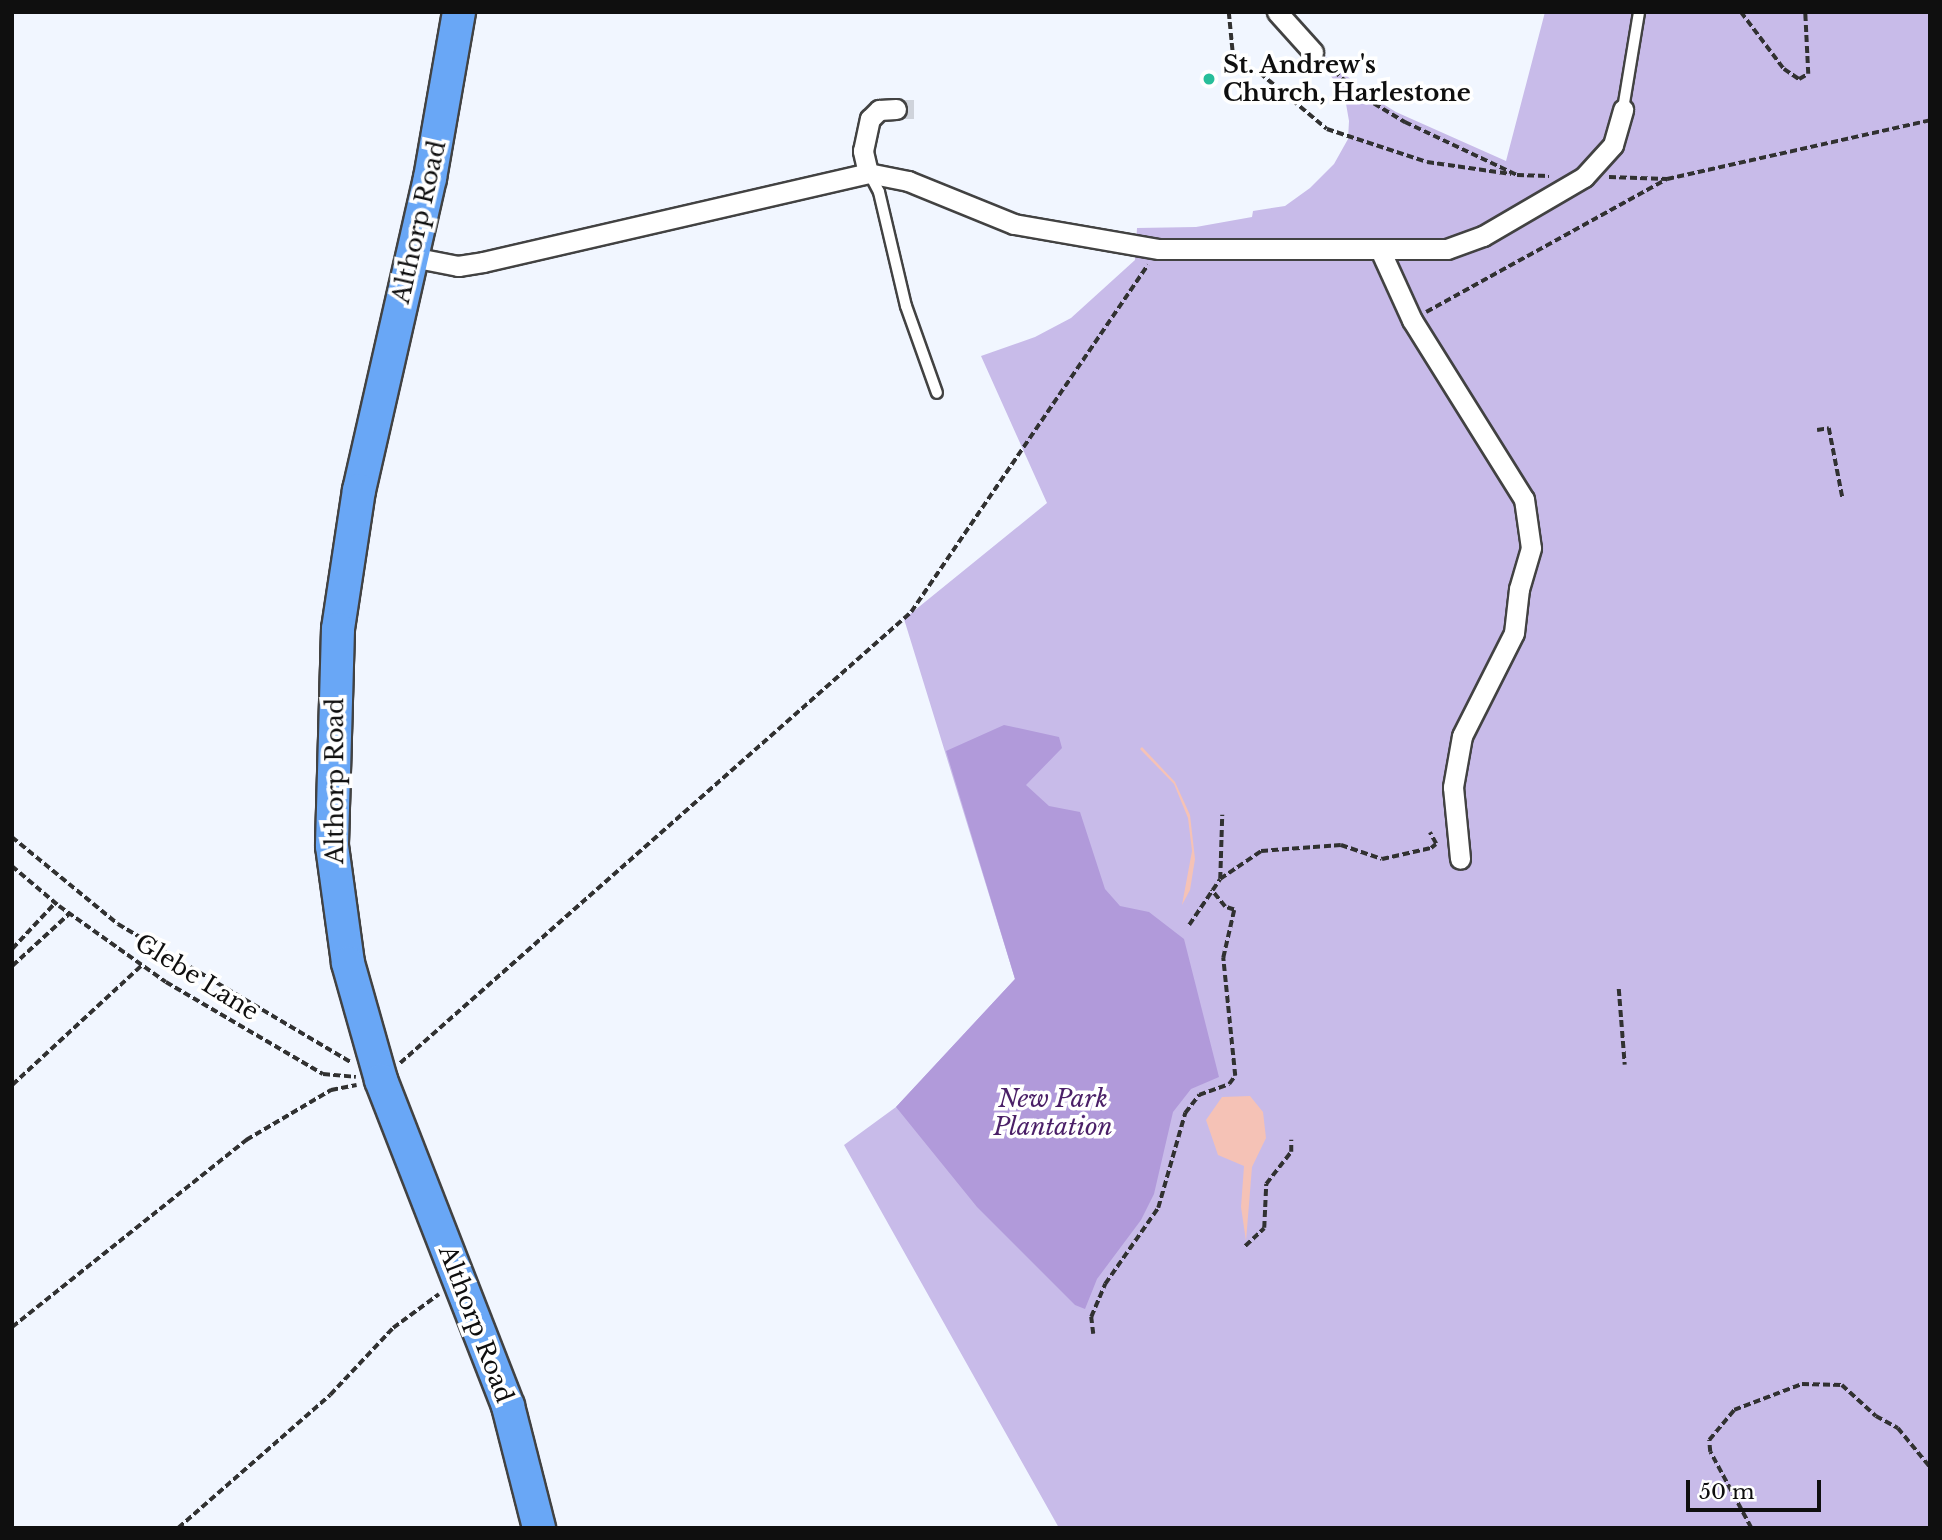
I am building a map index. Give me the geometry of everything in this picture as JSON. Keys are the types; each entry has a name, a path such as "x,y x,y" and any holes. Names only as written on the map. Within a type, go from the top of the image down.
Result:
{"main road":[{"name":"Althorp Road","path":"459,12 446,104 359,490 338,629 332,739 332,846 346,950 381,1080 508,1406 539,1528"}],"street":[{"path":"1277,12 1313,52"},
{"path":"868,173 863,151 870,119 879,110 896,109"},
{"path":"412,257 458,266 484,262 868,173 908,181 1014,224 1159,249 1247,246 1381,252 1447,249 1483,236 1541,205 1584,177 1613,145 1622,126 1623,109"},
{"path":"1381,252 1412,320 1524,499 1531,548 1518,589 1514,632 1462,736 1453,787 1460,859"}],"lane":[{"path":"1623,109 1639,12"},
{"path":"868,173 879,192 906,306 937,393"}],"path":[{"path":"1229,12 1234,64 1259,73 1327,130 1427,162 1517,175"},
{"path":"1741,12 1784,69 1799,79 1808,74 1805,12"},
{"path":"1412,320 1667,179"},
{"path":"12,1327 246,1140 331,1090 381,1080 911,612 1159,249"},
{"path":"1817,430 1829,428 1843,500"},
{"path":"1220,878 1222,815"},
{"path":"1189,925 1220,878 1261,851 1341,845 1382,859 1431,848 1436,844 1430,833"},
{"path":"12,838 118,925 381,1080"},
{"name":"Glebe Lane","path":"12,866 69,914 142,965 323,1074 381,1080"},
{"path":"1093,1334 1091,1317 1105,1284 1158,1208 1185,1113 1199,1096 1229,1084 1235,1076 1223,958 1234,910 1211,890"},
{"path":"12,948 55,903"},
{"path":"12,966 69,914"},
{"path":"12,1085 142,965"},
{"path":"1619,989 1625,1065"},
{"path":"1245,1246 1264,1228 1266,1184 1291,1152 1291,1140"},
{"path":"178,1528 330,1395 393,1328 460,1279"},
{"path":"1751,1528 1710,1452 1709,1440 1734,1410 1802,1384 1842,1385 1886,1424 1898,1428 1930,1467"}],"green space":[{"path":"1545,12 1930,12 1930,1528 1059,1528 844,1145 896,1107 1015,979 904,619 1047,503 981,356 1035,337 1071,318 1135,260 1137,228 1196,227 1252,217 1253,211 1285,206 1310,188 1334,164 1348,139 1349,121 1345,98 1331,76 1310,57 1317,49 1367,94 1396,112 1506,161"},
{"name":"New Park Plantation","path":"1004,725 1059,737 1062,748 1026,785 1049,806 1080,812 1105,889 1120,906 1149,912 1184,939 1219,1077 1191,1089 1173,1112 1154,1194 1141,1220 1097,1279 1085,1309 1075,1305 977,1207 896,1107 1015,979 946,751"}],"shaded area":[{"path":"1142,747 1175,782 1190,815 1195,859 1190,890 1182,905 1192,851 1188,818 1174,784 1140,749"},
{"path":"1250,1096 1263,1112 1266,1138 1252,1167 1246,1241 1241,1207 1244,1166 1218,1155 1206,1120 1222,1097"}],"tunnel":[{"path":"896,109 914,109"}],"place":[{"name":"St. Andrew's Church, Harlestone","path":"1209,79"}]}
